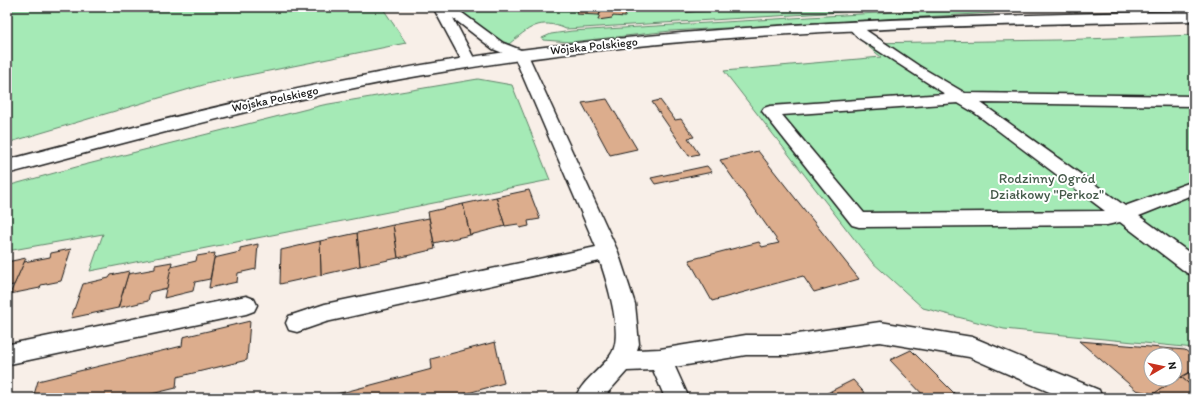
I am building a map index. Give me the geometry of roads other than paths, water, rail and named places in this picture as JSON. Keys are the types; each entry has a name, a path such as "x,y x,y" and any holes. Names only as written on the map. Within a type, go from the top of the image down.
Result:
{"street":[{"path":"440,7 469,62"},
{"path":"446,7 498,46 521,55 608,252 624,304 627,344 621,361 587,398"},
{"name":"Wojska Polskiego","path":"7,167 158,126 370,79 469,62 607,44 854,26 1000,20 1194,16"},
{"path":"854,26 862,34 914,69 981,110 1194,267"},
{"path":"1194,101 962,98 770,111 859,220 1107,218 1122,215 1194,187"},
{"path":"297,323 325,313 608,252"},
{"path":"8,355 246,305"},
{"path":"621,361 660,359 746,345 791,345 880,332 972,347 1090,398"},
{"path":"660,359 677,398"}],"park label":[{"name":"Rodzinny Ogród Działkowy \"Perkoz\"","path":"1047,186"}]}
